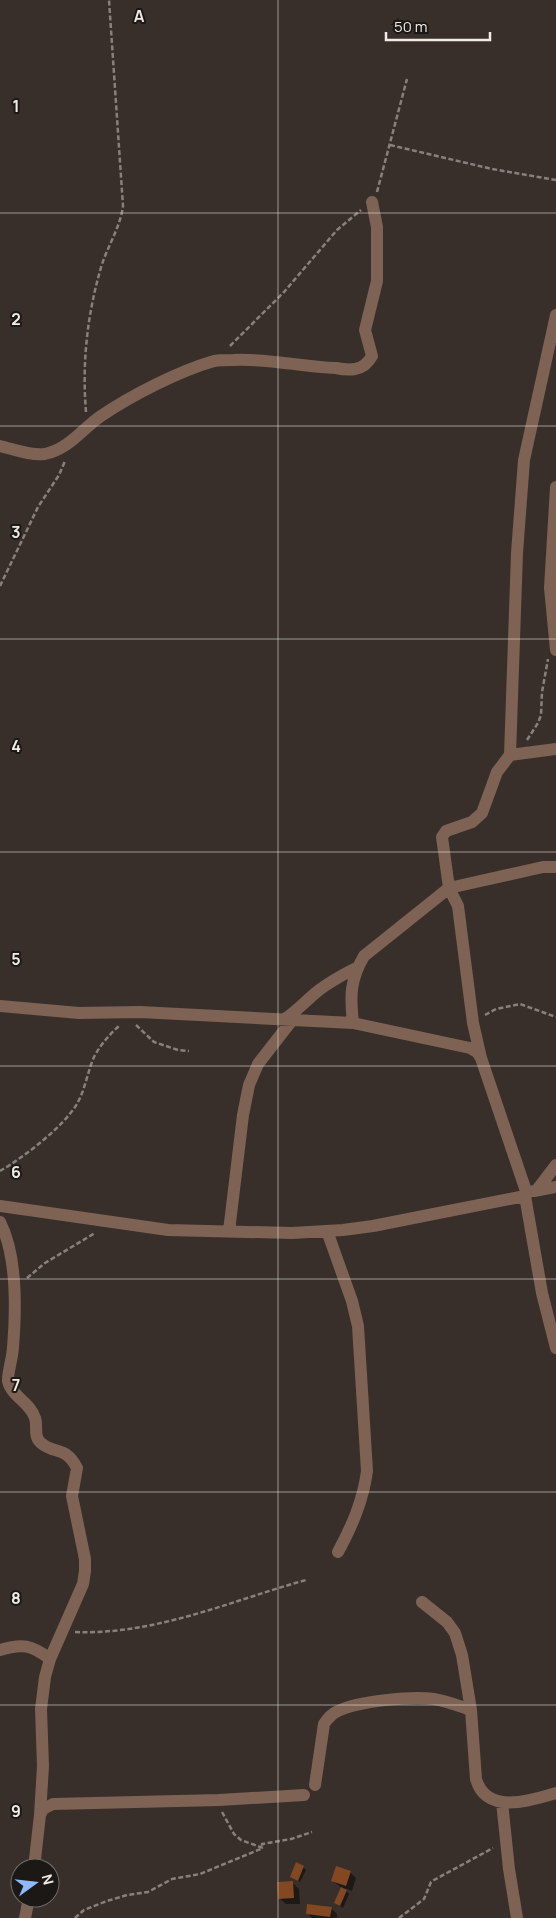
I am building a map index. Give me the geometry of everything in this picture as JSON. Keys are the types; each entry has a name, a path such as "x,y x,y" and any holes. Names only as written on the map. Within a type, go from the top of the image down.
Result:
{"street":[{"path":"0,446 24,452 44,454 60,448 75,439 87,426 120,405 175,376 217,361 250,359 283,361 314,367 354,369 365,365 372,356 366,337 365,324 377,281 377,227 372,202"},
{"path":"514,754 517,553 524,460 556,315"},
{"path":"555,648 550,588 556,487"},
{"path":"556,749 514,754 497,772 482,813 472,822 446,831 442,836 449,888 458,906 473,1023 481,1058 530,1193 542,1293 556,1348"},
{"path":"353,1023 351,1004 352,983 364,956 449,888 550,867 556,863"},
{"path":"229,1232 243,1115 249,1085 258,1064 289,1019 313,995 340,976 358,967"},
{"path":"0,1006 136,1017 289,1019 353,1023 470,1048 477,1052 481,1058"},
{"path":"530,1193 556,1165"},
{"path":"0,1206 78,1216 115,1224 168,1230 292,1233 373,1226 556,1187"},
{"path":"0,1222 10,1253 14,1286 13,1348 8,1380 12,1389 35,1417 36,1438 45,1446 70,1456 77,1468 72,1496 85,1558 85,1571 78,1599 61,1632 45,1677 41,1710 43,1766 35,1858"},
{"path":"328,1231 352,1301 358,1326 367,1472 364,1492 354,1519 338,1552"},
{"path":"422,1602 447,1622 455,1633 462,1655 471,1710 476,1779 479,1788 485,1794 502,1802 514,1804 556,1793"},
{"path":"0,1650 19,1644 39,1651 50,1659"},
{"path":"315,1785 324,1724 329,1716 338,1711 357,1704 417,1699 433,1699 471,1710"},
{"path":"40,1815 43,1810 60,1803 103,1804 304,1795"},
{"path":"502,1802 509,1869 517,1918"}],"path":[{"path":"87,426 84,385 85,352 92,303 100,270 121,218 123,206 109,0"},
{"path":"217,361 244,330 284,292 337,230 352,216 372,202 377,191 407,80"},
{"path":"390,145 492,169 556,180"},
{"path":"0,586 38,507 59,476 65,460"},
{"path":"514,754 538,723 548,659 555,648"},
{"path":"473,1023 496,1009 520,1004 556,1017"},
{"path":"0,1171 23,1156 68,1116 78,1102 95,1056 106,1037 127,1019 136,1017 154,1042 178,1050 189,1051"},
{"path":"14,1286 82,1240 115,1224"},
{"path":"61,1632 128,1631 205,1612 306,1580"},
{"path":"208,1800 221,1810 234,1834 240,1840 263,1848"},
{"path":"263,1848 262,1844 291,1839 312,1832"},
{"path":"399,1918 424,1899 434,1880 507,1840"},
{"path":"75,1918 84,1910 107,1901 127,1895 148,1892 172,1879 200,1874 263,1848"}],"building":[{"path":"296,1862 304,1866 298,1881 290,1877"},
{"path":"336,1866 351,1871 346,1886 331,1881"},
{"path":"293,1881 294,1898 278,1899 277,1882"},
{"path":"341,1887 347,1890 340,1906 334,1903"},
{"path":"307,1904 332,1907 330,1917 306,1914"}]}
